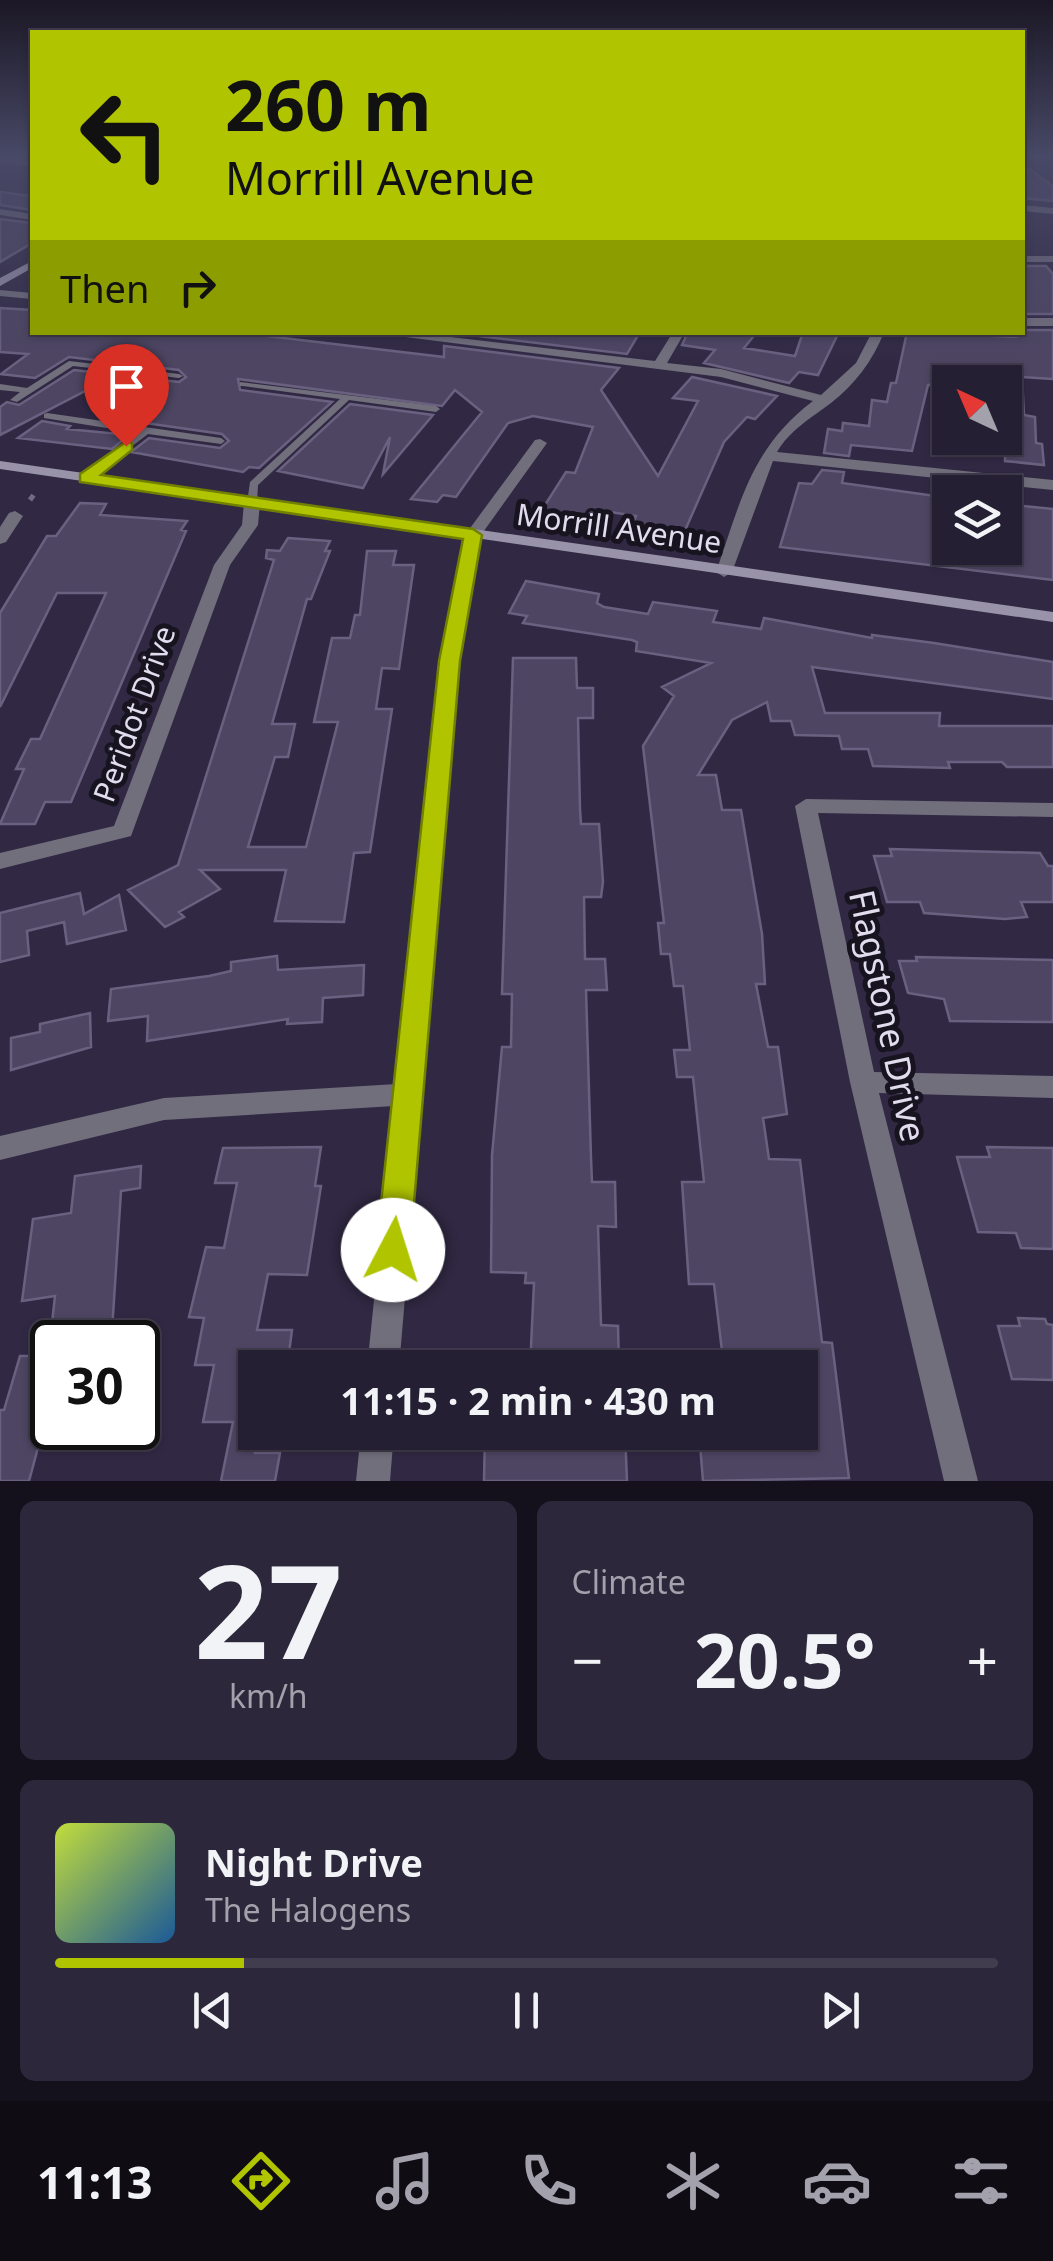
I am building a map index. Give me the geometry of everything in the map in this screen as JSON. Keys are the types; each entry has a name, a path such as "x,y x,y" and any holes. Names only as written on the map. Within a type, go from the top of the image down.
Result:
{"street":[{"path":"1025,258 1053,259"},
{"path":"0,283 30,265"},
{"path":"0,293 30,296"},
{"path":"1025,322 1053,322"},
{"path":"397,335 721,373 826,400"},
{"path":"473,344 480,335"},
{"path":"659,366 677,335"},
{"path":"724,572 779,438 851,380 872,351 877,335"},
{"path":"385,1350 450,661 473,535 540,443"},
{"path":"769,456 1053,485"},
{"name":"Morrill Avenue","path":"0,465 724,572 1053,616"},
{"name":"Peridot Drive","path":"0,861 123,831 222,566 250,525 252,502"},
{"path":"0,539 15,516"},
{"name":"Flagstone Drive","path":"961,1481 863,1082 806,806 1053,810"},
{"path":"863,1082 1053,1087"},
{"path":"0,1148 164,1109 406,1094"},
{"path":"374,1481 377,1450"}],"lane":[{"path":"14,400 72,363 180,376"},
{"path":"243,384 436,409"},
{"path":"0,387 28,390"},
{"path":"252,502 253,484 346,398"},
{"path":"46,416 221,441"},
{"path":"86,478 146,432"}],"path":[{"path":"30,500 35,494"}],"building":[{"path":"0,226 30,226 30,244 0,262"},
{"path":"1025,266 1046,266 1053,274 1053,314 1025,314"},
{"path":"0,308 30,310 30,335 257,335 444,357 444,346 619,368 601,390 658,476 698,401 673,398 692,377 777,396 755,419 747,417 724,442 683,535 631,528 636,516 598,510 591,523 538,516 566,472 575,473 593,427 533,416 508,423 456,497 443,495 437,502 411,499 482,412 455,390 442,406 238,379 240,390 332,402 259,468 249,467 243,472 131,452 149,438 220,448 229,441 222,434 117,419 148,394 93,387 0,435 0,407 7,402 19,405 74,370 179,382 186,377 179,370 69,357 35,378 1,374 28,354 0,352"},
{"path":"1025,330 1053,330 1053,379 1022,377 1022,365 932,365 932,385 928,385 912,451 851,445 849,456 824,453 828,429 842,431 843,423 869,426 872,400 887,402 891,383 896,383 906,335 1015,337 1025,335"},
{"path":"470,335 638,335 627,354"},
{"path":"687,335 755,335 744,348 795,356 802,335 838,335 818,375 799,372 789,383 704,363 715,350 682,345"},
{"path":"1022,377 1024,415 1035,417 1036,443 1042,444 1044,465 1005,461 1005,455 1022,455"},
{"path":"350,404 433,415 383,474 390,437 363,488 278,471"},
{"path":"42,421 70,426 67,429 129,435 112,449 18,438"},
{"path":"822,470 844,472 842,483 932,496 932,565 1022,565 1022,506 1053,509 1053,580 780,547 799,483 812,484"},
{"path":"80,503 106,504 100,515 187,521 181,530 186,531 71,802 45,802 35,824 0,824 24,769 16,769 31,739 40,739 106,593 57,593 0,707 0,613 47,536 56,536"},
{"path":"288,538 330,541 325,551 330,551 311,599 307,599 272,724 295,724 288,757 275,757 248,847 306,847 338,722 314,722 332,638 350,638 355,615 360,615 367,551 396,551 393,565 414,565 399,669 382,668 376,709 392,709 370,852 354,853 344,922 275,921 286,870 200,870 220,889 179,912 184,917 165,927 128,890 178,865 274,560 266,558 267,550 280,551"},
{"path":"526,581 599,594 597,603 604,607 648,614 653,602 717,611 713,622 761,629 764,618 872,638 934,643 1053,662 1053,699 812,667 825,713 940,713 939,726 1053,726 1053,767 1007,767 1002,762 948,762 950,768 873,766 868,749 842,749 839,736 795,735 791,721 771,721 767,702 732,720 698,775 716,775 722,810 741,810 762,934 765,984 756,984 768,1047 778,1047 787,1114 763,1118 769,1159 800,1160 822,1342 832,1343 849,1478 703,1481 700,1450 818,1450 818,1350 722,1350 714,1284 689,1284 682,1182 704,1182 693,1077 677,1077 674,1050 690,1050 683,986 674,986 670,954 661,954 658,923 664,923 643,746 674,696 662,687 711,663 636,651 637,642 632,640 523,623 527,616 509,613"},
{"path":"513,658 576,658 577,688 593,688 593,718 578,718 581,824 599,824 603,882 601,897 584,897 585,959 605,959 607,990 586,990 592,1182 615,1182 616,1227 598,1226 601,1325 618,1326 619,1350 531,1350 534,1283 525,1283 526,1273 491,1272 492,1155 502,1047 511,1047 512,994 502,994"},
{"path":"890,849 1040,853 1048,866 1053,866 1053,902 1021,902 1027,917 1005,919 924,913 920,902 887,902 874,856 892,856"},
{"path":"80,893 84,914 119,895 126,930 67,944 64,922 27,931 29,955 0,962 0,913"},
{"path":"277,956 278,970 364,965 363,995 323,998 322,1022 287,1024 288,1019 147,1041 148,1016 108,1021 111,989 209,976 231,971 231,962"},
{"path":"916,957 1053,960 1053,1022 950,1021 944,999 908,993 899,961 917,961"},
{"path":"90,1013 91,1047 11,1070 11,1038 40,1032 40,1024"},
{"path":"321,1147 315,1186 321,1186 307,1275 268,1274 257,1330 292,1330 289,1350 238,1350 238,1450 280,1453 275,1481 221,1481 233,1422 203,1422 214,1365 195,1365 204,1318 189,1317 206,1247 224,1248 237,1183 215,1183 223,1148"},
{"path":"987,1147 1053,1148 1053,1249 1021,1248 1016,1233 978,1232 957,1157 990,1157"},
{"path":"141,1166 140,1188 121,1191 113,1320 52,1320 55,1296 22,1301 33,1219 71,1213 75,1176"},
{"path":"1018,1318 1045,1319 1053,1325 1053,1380 1012,1379 998,1326 1020,1326"},
{"path":"20,1356 30,1356 30,1450 37,1450 29,1481 0,1481 0,1410 4,1410"},
{"path":"485,1450 626,1450 627,1481 484,1481"}],"route":[{"path":"126,446 86,478 473,535 450,661 393,1250"}]}
